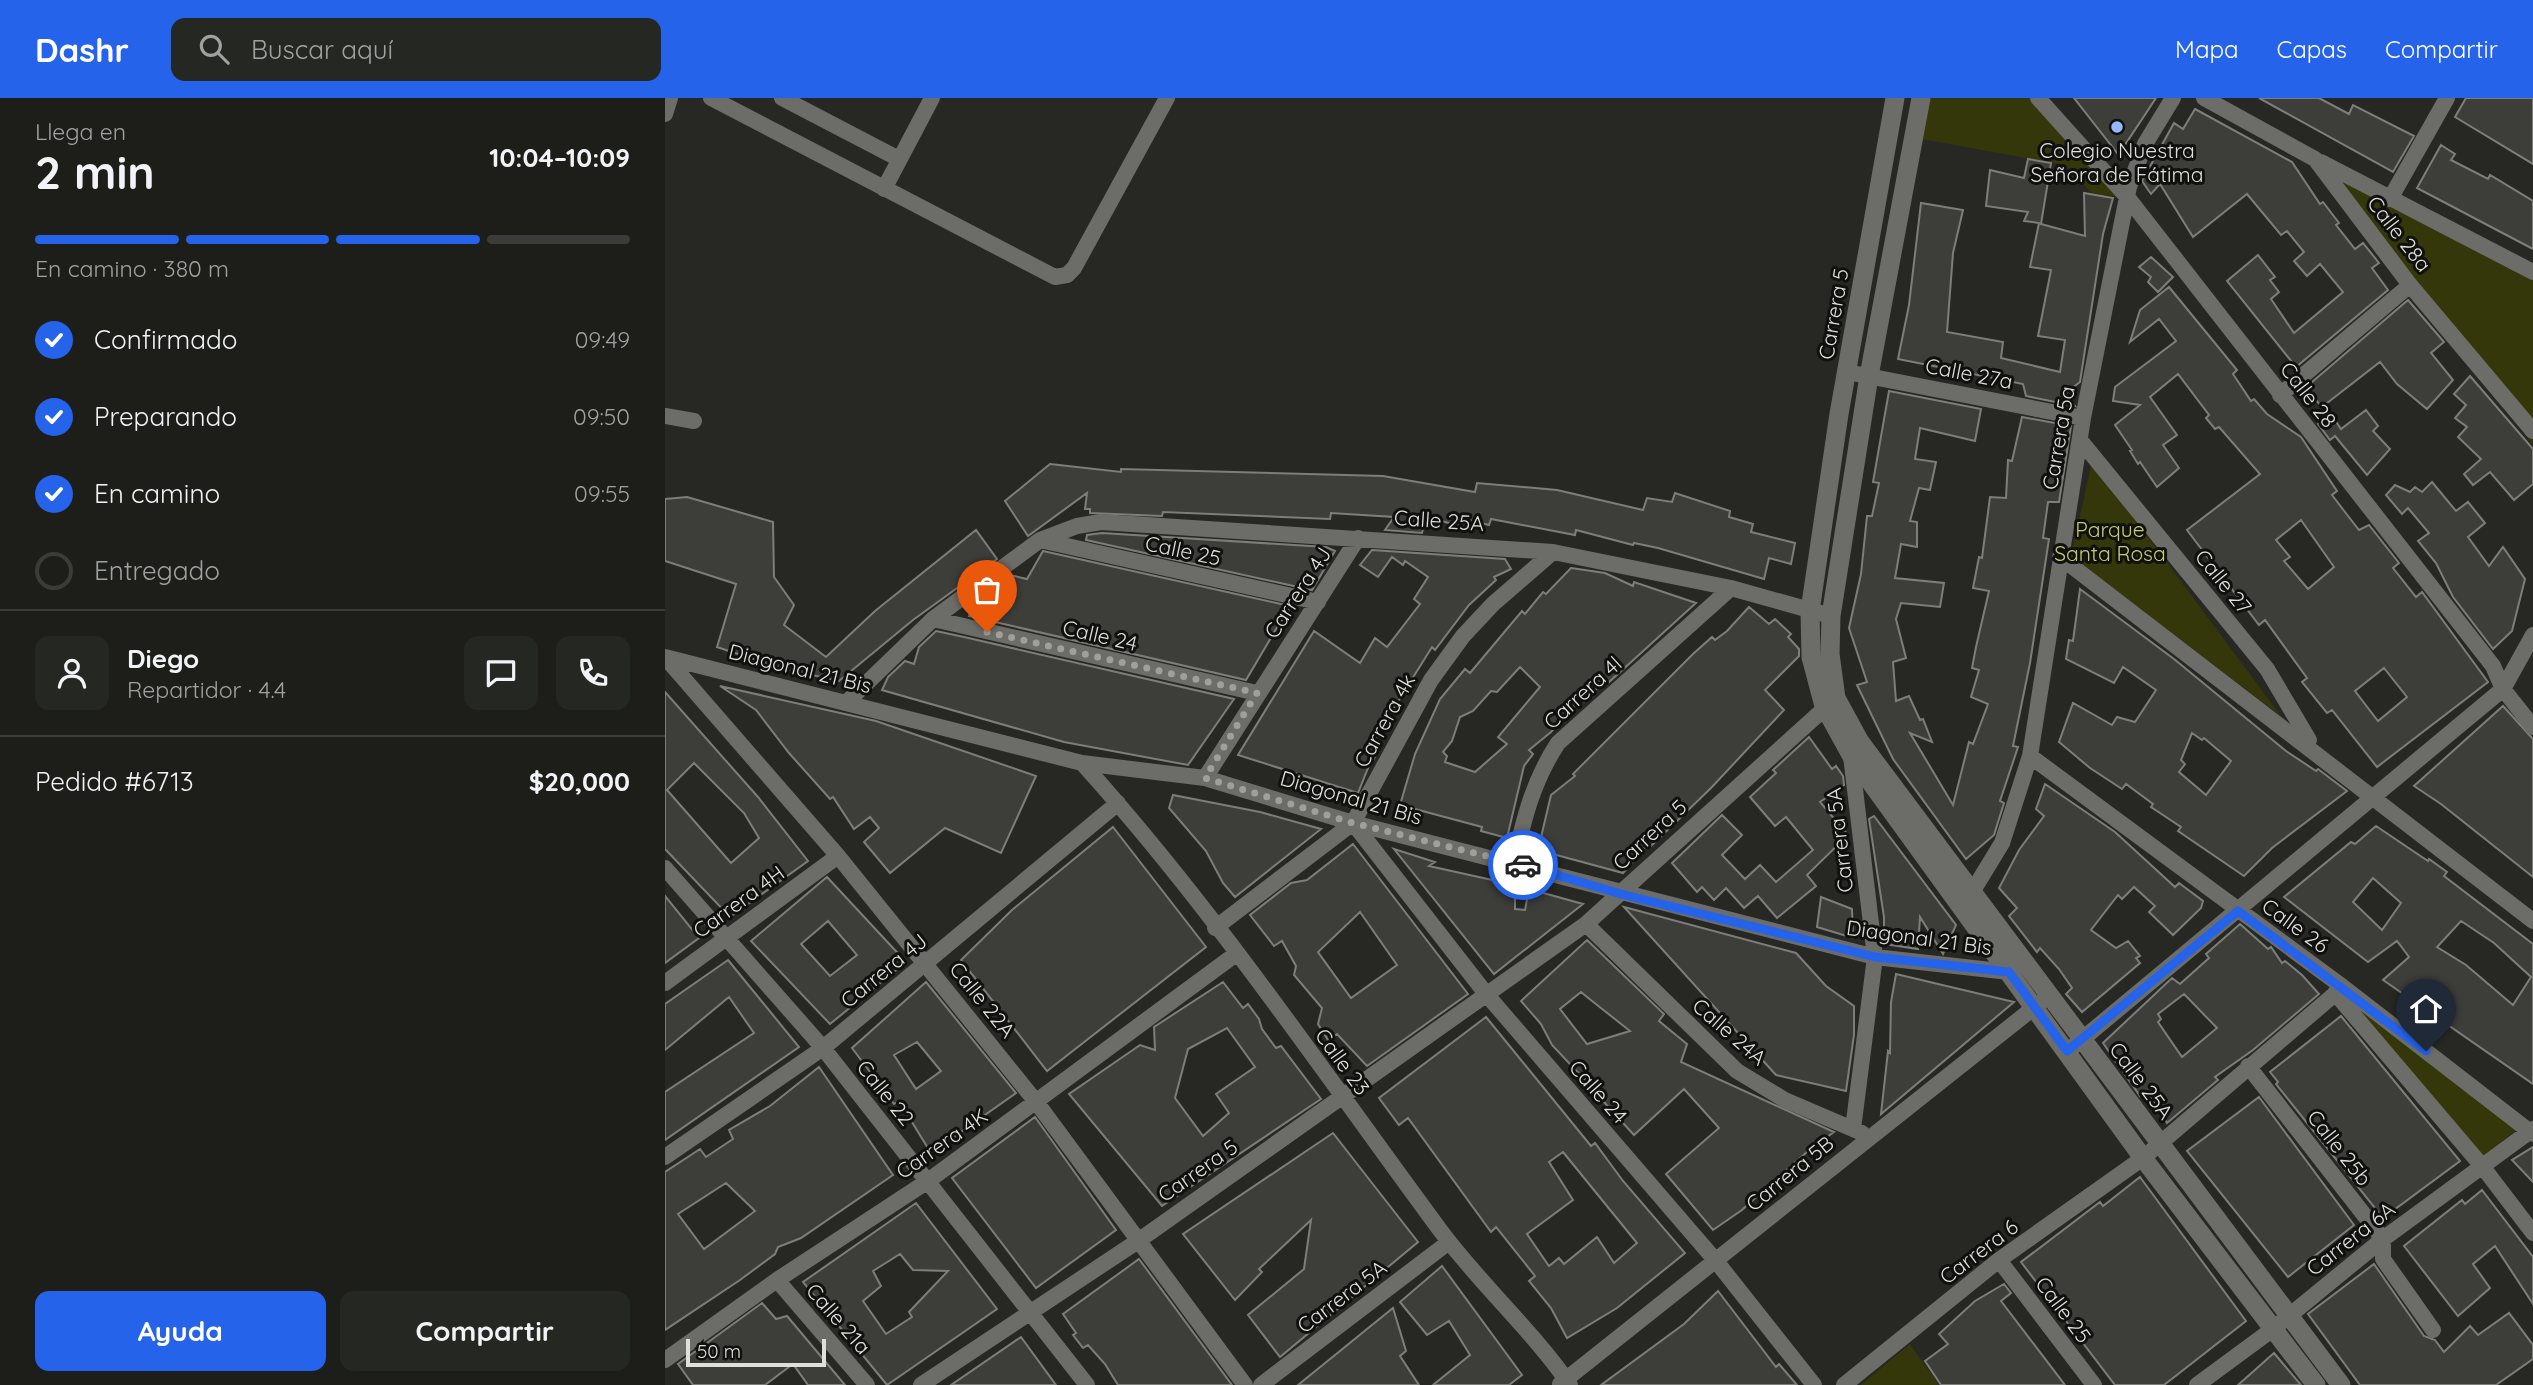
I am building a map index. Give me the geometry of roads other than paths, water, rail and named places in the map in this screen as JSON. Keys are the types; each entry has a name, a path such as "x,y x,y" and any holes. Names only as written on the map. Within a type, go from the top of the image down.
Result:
{"street":[{"path":"665,114 670,98"},
{"path":"711,98 1049,276 1062,276 1074,268 1167,98"},
{"path":"782,98 899,159"},
{"path":"884,189 932,98"},
{"name":"Carrera 5","path":"921,1385 1138,1241 1586,924 1830,702 1811,657 1810,611 1847,372 1895,98"},
{"path":"1830,702 1831,616 1869,376 1921,98"},
{"name":"Calle 28","path":"2038,98 2128,198 2493,666 2503,689 2533,727"},
{"name":"Carrera 5a","path":"1968,900 2002,843 2030,756 2083,418 2128,198 2145,144 2173,98"},
{"name":"Calle 28a","path":"2204,98 2315,159 2410,285 2533,431"},
{"path":"2389,199 2447,98"},
{"path":"2315,159 2533,272"},
{"path":"2280,395 2410,285"},
{"name":"Calle 27a","path":"1847,372 2083,418"},
{"path":"665,416 694,421"},
{"name":"Calle 27","path":"2080,440 2267,669 2299,728 2323,757"},
{"name":"Calle 25A","path":"846,703 933,620 1039,540 1054,533 1101,522 1553,552 1731,588 1831,616"},
{"name":"Carrera 4J","path":"1205,778 1358,538"},
{"name":"Calle 25","path":"1039,540 1318,602"},
{"name":"Carrera 4k","path":"1215,928 1353,823 1431,680 1463,636 1493,604 1553,552"},
{"name":"Calle 27","path":"2060,557 2533,921"},
{"name":"Carrera 4l","path":"1514,862 1528,799 1539,772 1558,743 1731,588"},
{"name":"Calle 24","path":"933,620 1257,693"},
{"path":"2074,1046 2503,689 2533,635"},
{"name":"Diagonal 21 Bis","path":"665,657 1082,763 1205,778 1353,823 1514,862 1621,894 1875,957 2016,966"},
{"name":"Calle 22A","path":"665,657 838,856 1037,1102 1245,1385"},
{"name":"Calle 25A","path":"1830,702 1851,755 1968,900"},
{"name":"Calle 25A","path":"1830,702 2074,1046 2143,1158 2316,1385"},
{"name":"Carrera 5A","path":"1851,755 1875,957 1853,1129"},
{"name":"Calle 26","path":"2030,756 2339,990 2532,1131"},
{"name":"Calle 23","path":"1082,763 1118,803 1236,954 1449,1242 1564,1383"},
{"name":"Carrera 4J","path":"665,1157 823,1048 1118,803"},
{"name":"Calle 24","path":"1353,823 1487,995 1716,1261 1814,1385"},
{"name":"Carrera 4H","path":"665,982 838,856"},
{"name":"Calle 22","path":"665,868 823,1048 1087,1385"},
{"name":"Calle 24A","path":"1586,924 1737,1071 1785,1100 1870,1137"},
{"name":"Carrera 4K","path":"665,1360 776,1280 928,1181 1236,954"},
{"path":"2339,990 2533,1233"},
{"name":"Carrera 6","path":"1844,1385 1999,1260 2143,1158 2339,990"},
{"name":"Carrera 5B","path":"1564,1383 2042,1001"},
{"name":"Calle 25A","path":"2074,1046 2160,1144 2341,1385"},
{"name":"Calle 25b","path":"2248,1066 2383,1239 2383,1259 2433,1330"},
{"name":"Carrera 6A","path":"2197,1385 2273,1329 2383,1239 2532,1131"},
{"name":"Carrera 5A","path":"1261,1385 1449,1242"},
{"name":"Calle 25","path":"1999,1260 2094,1385"},
{"name":"Calle 21a","path":"776,1280 867,1385"}],"place":[{"name":"Colegio Nuestra Señora de Fátima","path":"2117,127"}],"park label":[{"name":"Parque Santa Rosa","path":"2110,542"}]}
